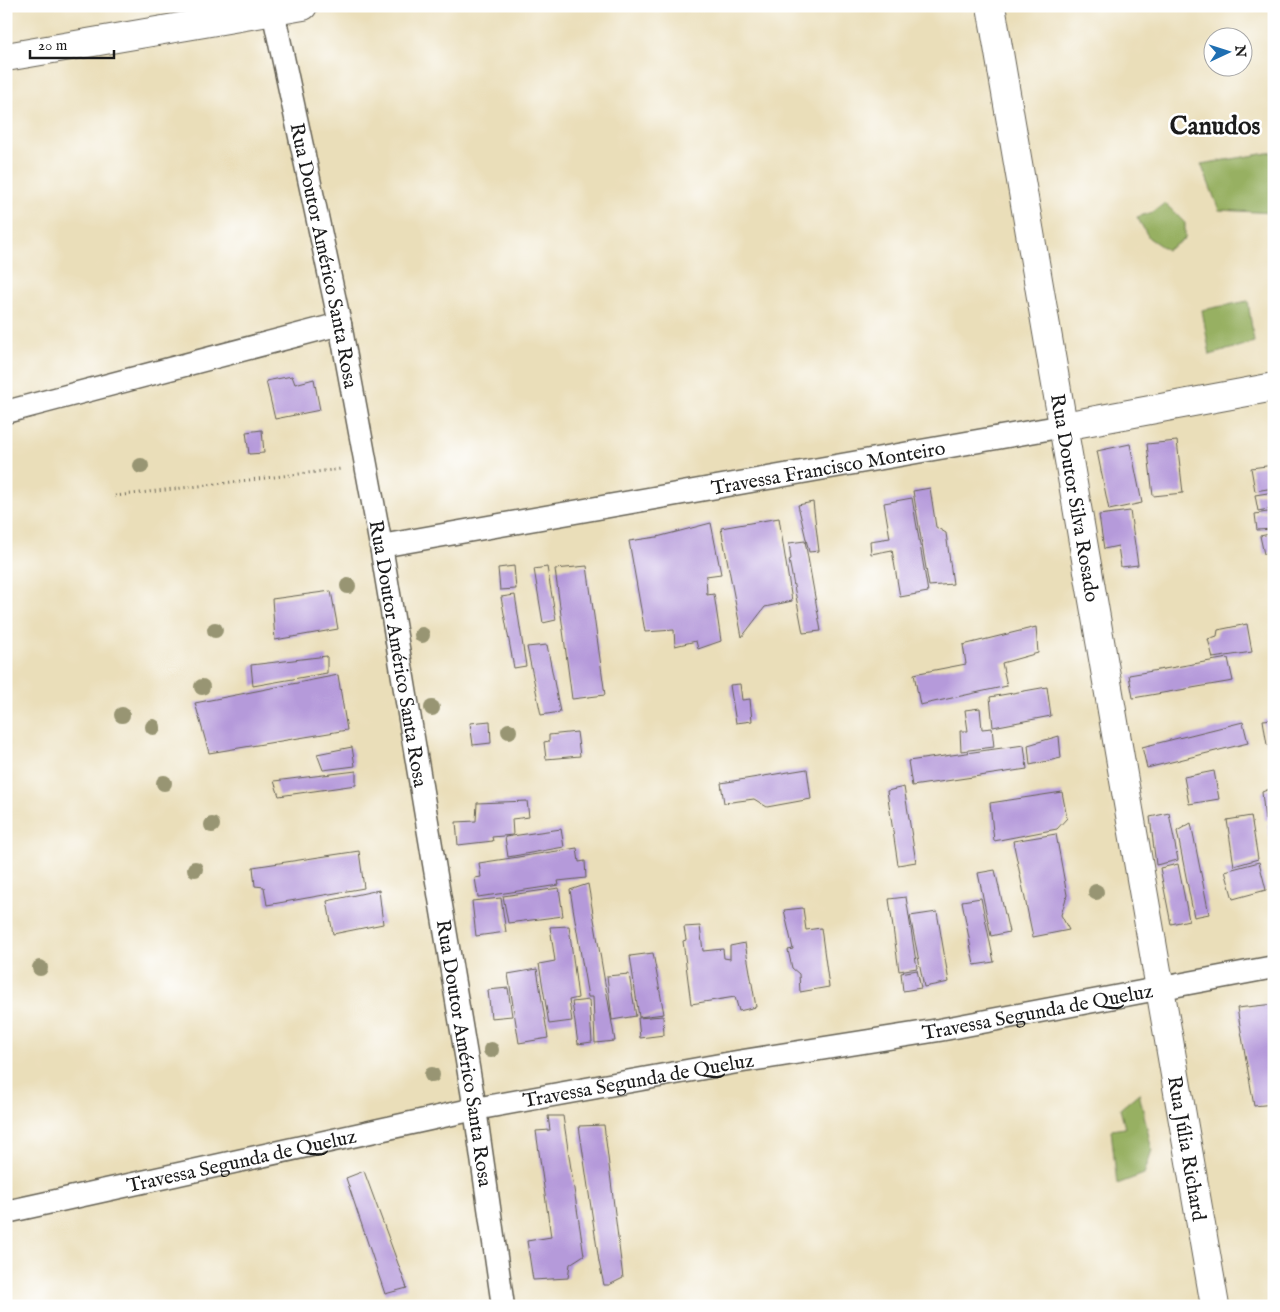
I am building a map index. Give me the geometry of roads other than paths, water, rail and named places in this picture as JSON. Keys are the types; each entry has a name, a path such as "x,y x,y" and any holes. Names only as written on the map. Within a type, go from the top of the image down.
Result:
{"street":[{"path":"6,57 273,9 303,6"},
{"name":"Rua Doutor Silva Rosado","path":"991,6 1159,989"},
{"name":"Rua Doutor Américo Santa Rosa","path":"273,9 340,324 367,466 475,1110 503,1306"},
{"path":"6,412 340,324"},
{"name":"Travessa Francisco Monteiro","path":"381,546 1064,426 1274,387"},
{"name":"Travessa Segunda de Queluz","path":"6,1212 475,1110 737,1062 939,1030 1274,967"},
{"name":"Rua Júlia Richard","path":"1159,989 1215,1306"}],"district":[{"name":"Canudos","path":"1215,125"}]}
